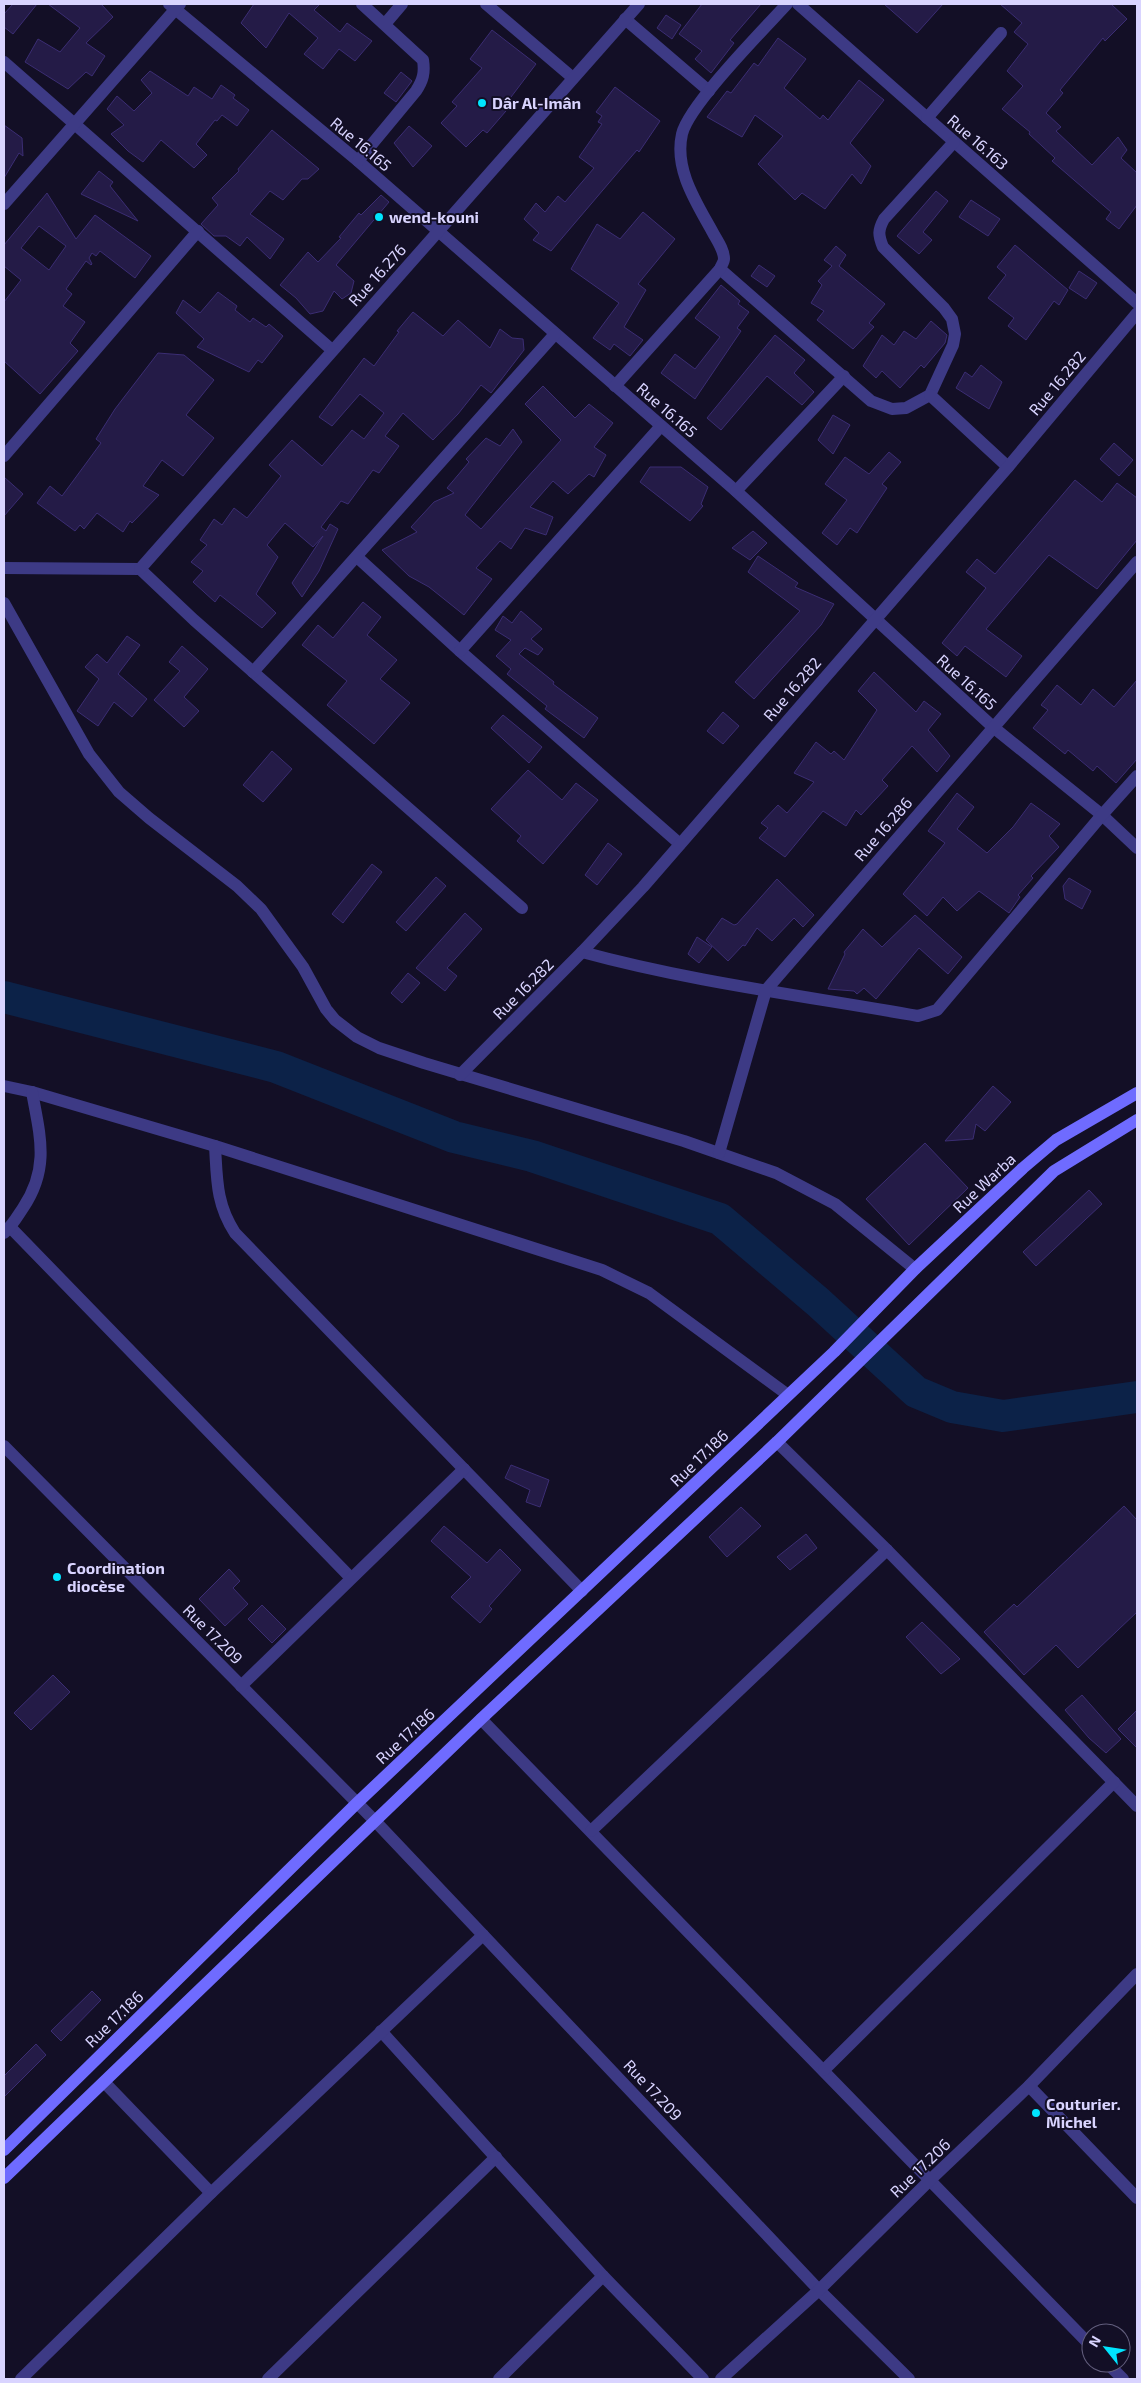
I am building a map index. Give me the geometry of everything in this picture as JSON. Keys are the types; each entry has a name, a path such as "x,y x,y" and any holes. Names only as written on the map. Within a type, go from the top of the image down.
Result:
{"main road":[{"name":"Rue Warba","path":"834,1352 915,1269 1056,1140 1137,1093"},
{"path":"4,2178 376,1822 480,1719 777,1442 1054,1170 1137,1120"},
{"name":"Rue 17.186","path":"4,2150 357,1803 834,1352"}],"street":[{"path":"358,161 416,91 422,81 425,70 423,60 362,4"},
{"path":"385,24 402,4"},
{"path":"486,4 573,78"},
{"name":"Rue 16.276","path":"140,569 639,4"},
{"path":"616,386 720,269 724,259 721,248 690,191 680,158 682,134 692,113 787,4"},
{"name":"Rue 16.163","path":"798,4 1137,303"},
{"path":"4,204 175,6"},
{"name":"Rue 16.165","path":"175,6 358,161 437,232 736,491 993,727 1102,815 1137,848"},
{"path":"625,19 709,92"},
{"path":"927,118 1001,33"},
{"path":"4,62 332,350"},
{"path":"720,269 871,401 892,409 906,408 930,395 953,345 955,334 952,319 944,308 883,247 879,237 879,228 884,219 954,142"},
{"path":"4,456 198,231"},
{"name":"Rue 16.282","path":"460,1075 582,952 680,844 1008,467 1137,313"},
{"path":"253,672 555,334"},
{"path":"736,491 844,376"},
{"path":"930,395 1008,467"},
{"path":"460,651 661,426"},
{"path":"357,557 460,651 680,844"},
{"name":"Rue 16.286","path":"720,1154 766,990 1137,562"},
{"path":"4,568 140,569 253,672 522,908"},
{"path":"4,603 89,754 119,792 148,818 237,886 261,909 282,937 335,1020 358,1037 379,1048 460,1075 720,1154 776,1173 835,1204 915,1269"},
{"path":"582,952 640,968 918,1016 937,1010 1137,776"},
{"path":"4,1086 32,1092 215,1146 602,1270 649,1293 788,1395"},
{"path":"32,1092 41,1143 40,1170 30,1198 7,1230 351,1578"},
{"path":"215,1146 218,1194 227,1220 235,1233 582,1591"},
{"path":"777,1442 887,1550 1137,1806"},
{"name":"Rue 17.209","path":"4,1446 376,1822 820,2290 909,2379"},
{"path":"241,1686 464,1469"},
{"path":"591,1831 887,1550"},
{"path":"480,1719 1081,2336"},
{"path":"824,2070 1114,1782"},
{"path":"21,2379 211,2193 484,1934"},
{"name":"Rue 17.206","path":"721,2379 820,2290 929,2180 1029,2086 1137,1974"},
{"path":"381,2031 603,2276 703,2379"},
{"path":"104,2082 211,2193"},
{"path":"1029,2086 1137,2198"},
{"path":"268,2379 496,2157"},
{"path":"499,2379 603,2276"}],"building":[{"path":"13,4 37,4 13,34 4,27 4,14"},
{"path":"48,4 101,4 113,17 86,43 105,56 92,76 86,72 68,89 25,62 38,39 60,52 80,28"},
{"path":"254,4 320,4 314,10 340,32 347,23 372,41 355,61 339,49 323,69 304,54 318,38 289,13 266,48 241,23"},
{"path":"702,4 761,4 730,40 734,43 711,73 695,59 702,51 679,34"},
{"path":"884,4 943,4 917,33"},
{"path":"1000,4 1111,4 1127,19 1105,41 1103,38 1060,90 1063,93 1046,113 1061,127 1056,131 1092,165 1118,137 1127,150 1121,158 1137,173 1137,205 1119,229 1106,219 1111,212 1052,161 1055,158 1029,134 1030,132 1002,109 1023,86 1007,71 1028,44 1014,32 1022,23"},
{"path":"666,15 681,25 672,39 657,28"},
{"path":"492,30 536,64 508,101 512,104 487,133 483,130 466,147 441,123 457,106 452,102 482,68 470,59"},
{"path":"778,38 806,59 784,88 820,119 823,115 828,120 859,80 884,100 850,143 871,166 861,184 852,174 825,209 802,193 795,200 758,164 783,136 755,115 742,137 707,117 727,91 731,93 754,63 758,66"},
{"path":"150,71 188,96 194,87 212,99 221,85 235,95 233,98 249,110 237,126 222,115 217,121 215,120 196,144 207,155 194,168 161,140 143,162 128,151 111,134 124,125 107,109 117,96 134,111 152,93 141,80"},
{"path":"401,72 412,81 396,102 384,93"},
{"path":"615,87 660,121 639,152 637,150 551,251 533,240 539,233 524,219 536,203 545,212 558,196 565,202 594,168 579,157 602,124 598,122 602,116 596,112"},
{"path":"4,125 22,138 23,156 19,153 4,178"},
{"path":"409,126 432,146 413,167 394,143"},
{"path":"272,130 319,169 308,179 302,179 283,200 270,191 250,214 284,239 270,259 247,237 240,246 226,236 214,236 201,224 218,205 212,198 239,171 238,169"},
{"path":"99,171 113,182 110,186 138,221 81,194"},
{"path":"936,191 948,201 923,232 932,240 919,254 897,236"},
{"path":"47,193 76,239 95,215 151,256 135,278 100,251 96,256 92,253 89,258 92,264 86,261 66,289 72,294 63,306 85,322 70,343 78,351 40,394 4,361 4,302 21,280 4,266 4,245","holes":["39,226 66,246 49,270 21,248"]},
{"path":"381,195 389,202 336,265 354,281 351,293 342,299 334,291 323,311 310,314 296,298 280,285 308,252 318,262 341,238 339,237 359,213 361,215"},
{"path":"971,200 1000,219 988,236 959,217"},
{"path":"643,212 675,239 638,284 646,290 624,327 643,340 630,356 614,344 610,350 593,338 619,303 571,269 597,224 620,239"},
{"path":"1015,245 1068,290 1059,305 1054,301 1026,340 1008,326 1014,318 988,298 1006,275 997,267"},
{"path":"836,246 846,255 839,266 885,304 869,323 874,327 853,349 817,320 824,311 811,303 822,285 818,281 832,266 824,260"},
{"path":"759,265 775,276 767,287 751,276"},
{"path":"1079,271 1097,283 1086,299 1069,288"},
{"path":"721,285 740,301 738,304 749,312 737,328 741,331 695,399 661,373 675,354 695,369 720,337 695,318"},
{"path":"218,292 237,306 235,310 250,322 253,318 266,327 269,324 283,336 262,363 258,360 249,372 197,347 204,339 176,313 183,300 200,313"},
{"path":"413,312 443,336 458,320 490,348 500,329 512,338 523,339 524,350 491,393 481,385 458,414 433,440 403,413 385,436 399,446 379,473 373,470 348,504 341,501 321,527 326,531 330,524 338,529 319,571 302,597 292,583 323,536 313,547 285,523 267,545 278,557 256,594 276,613 262,628 220,595 215,602 193,582 203,571 191,562 207,545 200,540 214,519 222,525 234,508 247,518 281,476 269,465 292,440 322,466 352,430 364,439 384,413 360,394 332,426 319,417 364,358 374,366 399,332 397,331"},
{"path":"931,321 947,335 945,343 924,368 921,365 900,388 882,371 876,378 863,366 882,335 894,345 904,331 916,339"},
{"path":"775,335 805,360 794,373 814,392 802,405 767,376 721,430 707,418"},
{"path":"158,353 184,355 214,380 186,415 214,438 183,476 162,460 143,486 159,495 132,523 130,521 123,532 97,513 84,529 80,525 75,531 37,503 50,486 62,496 101,443 96,439 115,409"},
{"path":"981,365 1002,382 989,409 956,388 965,372 972,377"},
{"path":"543,386 575,418 589,404 613,423 594,447 606,455 594,477 589,474 568,494 553,481 530,507 553,517 546,535 525,528 511,549 500,541 476,568 492,579 464,615 429,587 409,576 382,550 417,532 411,527 434,502 454,493 447,488 469,462 466,459 486,438 500,446 513,429 522,442 465,515 481,529 561,440 525,404"},
{"path":"833,415 850,425 833,454 818,440"},
{"path":"1114,443 1133,460 1119,476 1100,459"},
{"path":"889,452 901,462 882,484 887,488 857,533 850,528 837,545 822,533 847,500 825,484 845,457 869,474"},
{"path":"650,467 681,467 708,487 701,504 703,506 690,521 640,482"},
{"path":"4,477 23,494 4,516"},
{"path":"1075,480 1102,502 1117,483 1137,498 1137,540 1097,589 1049,555 986,629 1022,656 1006,677 965,646 957,656 942,643 986,588 966,572 977,559 995,574"},
{"path":"753,531 767,543 750,560 732,548"},
{"path":"758,556 798,583 795,587 834,604 821,625 754,699 735,682 800,611 748,572"},
{"path":"363,602 381,617 367,635 397,660 380,679 410,703 374,744 327,705 347,681 302,645 318,625 333,638"},
{"path":"521,611 542,629 531,639 543,649 538,655 525,648 519,654 554,682 553,684 598,718 584,738 545,709 547,706 507,674 511,669 496,656 511,640 495,630 503,616 512,623"},
{"path":"127,636 140,645 118,674 147,699 132,717 114,702 98,726 77,711 99,679 85,667 97,654 107,663"},
{"path":"182,646 208,669 184,697 199,711 184,727 154,700 180,671 169,662"},
{"path":"874,672 916,712 924,701 941,714 928,730 950,756 937,772 912,746 882,780 888,786 861,815 856,810 846,826 823,811 785,857 759,838 768,828 761,823 778,805 787,813 814,782 794,773 816,742 831,754 834,751 844,760 877,710 858,691"},
{"path":"1137,680 1137,759 1116,783 1097,766 1093,771 1068,750 1065,754 1033,728 1048,710 1041,705 1057,685 1081,705 1093,689 1114,707"},
{"path":"723,712 739,726 723,744 707,731"},
{"path":"503,715 542,747 529,763 491,728"},
{"path":"272,751 292,769 263,802 243,785"},
{"path":"528,770 562,800 576,783 598,800 543,864 517,841 521,836 491,809"},
{"path":"957,793 974,807 957,829 987,853 1013,827 1031,803 1060,824 1049,836 1059,847 1031,876 1033,878 1018,895 1020,897 1009,913 979,891 957,911 943,897 927,916 903,894 945,843 928,831"},
{"path":"608,843 622,854 597,885 585,875"},
{"path":"372,864 382,872 343,923 332,914"},
{"path":"436,877 446,886 406,931 396,922"},
{"path":"1069,878 1091,891 1082,909 1065,899 1063,886"},
{"path":"777,879 814,915 803,927 794,918 772,941 757,928 745,946 743,945 728,961 706,940 722,918 734,925 737,924"},
{"path":"465,913 482,929 447,968 457,976 445,991 416,968"},
{"path":"915,915 962,957 948,974 919,948 876,999 864,988 857,994 854,991 828,989 845,954 844,952 863,929 882,947"},
{"path":"697,937 712,947 699,963 688,954"},
{"path":"408,973 420,983 402,1003 391,993"},
{"path":"993,1086 1011,1102 985,1131 976,1124 973,1139 945,1141"},
{"path":"925,1143 968,1188 909,1245 866,1199"},
{"path":"1089,1190 1102,1204 1036,1266 1023,1252"},
{"path":"511,1465 549,1480 540,1507 526,1502 530,1490 505,1478"},
{"path":"1124,1506 1137,1520 1137,1612 1078,1668 1056,1645 1024,1675 984,1632 1014,1604 1017,1607"},
{"path":"741,1507 761,1526 727,1557 709,1537"},
{"path":"444,1526 487,1563 500,1549 521,1570 489,1606 492,1609 480,1623 451,1597 471,1577 431,1541"},
{"path":"806,1534 817,1548 790,1570 777,1557"},
{"path":"229,1569 240,1581 233,1588 248,1604 225,1626 199,1599"},
{"path":"262,1605 286,1629 272,1643 248,1619"},
{"path":"922,1622 960,1659 941,1674 906,1637"},
{"path":"53,1675 70,1692 31,1730 14,1713"},
{"path":"1082,1695 1121,1739 1106,1753 1089,1738 1065,1710"},
{"path":"1137,1710 1137,1748 1118,1729"},
{"path":"92,1991 101,2000 61,2041 51,2031"},
{"path":"36,2044 46,2055 4,2097 4,2076"}],"waterway":[{"path":"4,997 276,1067 454,1137 532,1156 720,1219 818,1302 916,1392 952,1407 1003,1416 1137,1397"}],"place":[{"name":"Dâr Al-Imân","path":"482,103"},
{"name":"wend-kouni","path":"379,217"},
{"name":"Coordination diocèse","path":"57,1577"},
{"name":"Couturier. Michel","path":"1036,2113"}]}
